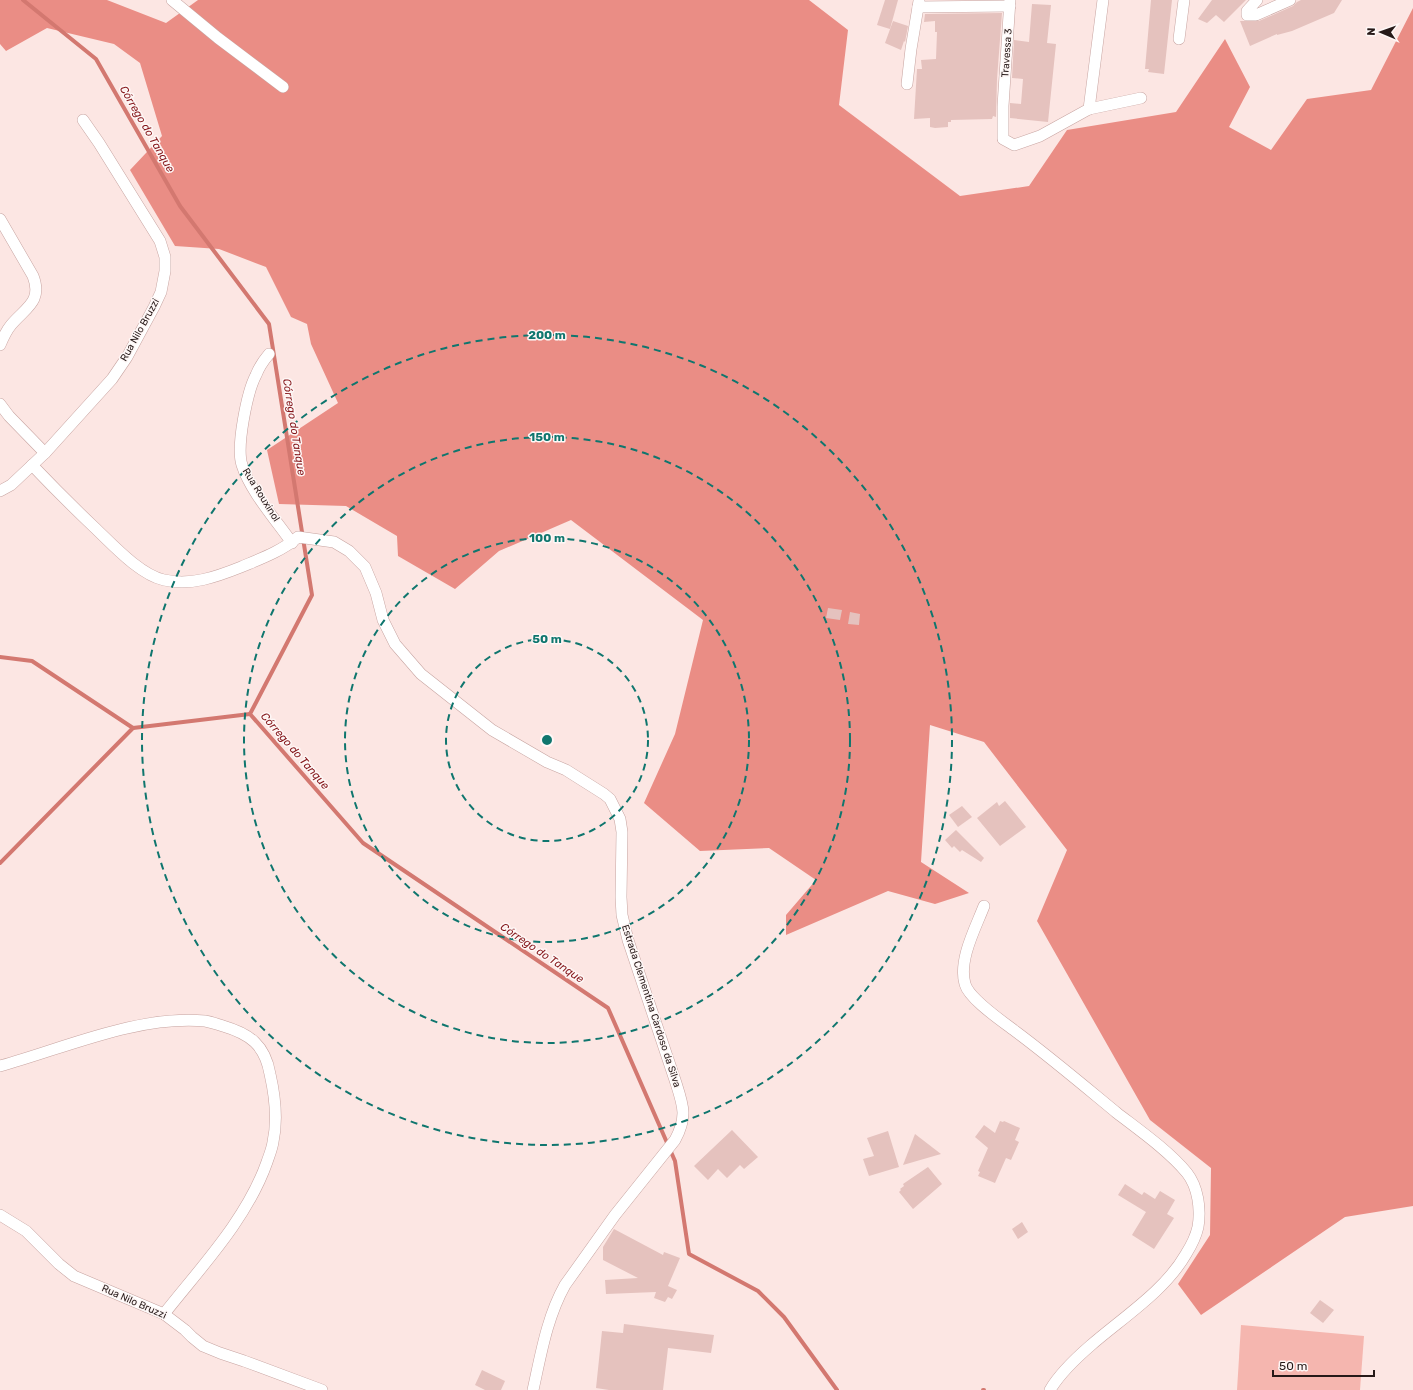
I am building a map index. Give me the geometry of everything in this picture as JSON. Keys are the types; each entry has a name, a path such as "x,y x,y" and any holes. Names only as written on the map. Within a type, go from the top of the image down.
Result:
{"street":[{"path":"172,0 218,38 283,87"},
{"path":"1103,0 1089,109 1141,98"},
{"path":"1179,40 1184,0"},
{"path":"1257,0 1248,11 1247,15 1256,15 1290,0"},
{"path":"907,84 918,4 1010,3"},
{"name":"Travessa 3","path":"1010,3 1003,106 1003,140 1014,145 1040,136 1089,109"},
{"name":"Rua Nilo Bruzzi","path":"0,491 11,484 45,453 112,379 127,358 161,292 165,271 165,257 160,241 83,120"},
{"path":"0,219 33,276 36,285 36,293 33,302 11,325 0,345"},
{"name":"Rua Rouxinol","path":"269,354 255,375 245,409 240,450 241,464 247,478 256,492 295,540"},
{"path":"0,404 9,416 45,453"},
{"path":"32,465 122,554 142,570 162,580 179,582 198,581 219,576 270,554 295,540"},
{"name":"Estrada Clementina Cardoso da Silva","path":"295,540 319,539 334,542 349,550 365,567 376,593 383,620 394,644 421,674 492,730 547,762 566,770 604,794 615,808 620,819 622,832 622,915 628,940 680,1097 684,1116 682,1127 675,1140 615,1215 565,1285 550,1320 533,1390"},
{"path":"984,906 966,954 964,971 965,984 972,996 1050,1057 1173,1159 1187,1174 1195,1189 1198,1204 1198,1227 1192,1245 1180,1265 1159,1287 1077,1357 1050,1390"},
{"path":"0,1066 124,1029 169,1021 206,1021 239,1031 257,1044 268,1062 273,1087 276,1115 273,1143 263,1172 246,1208 164,1314"},
{"name":"Rua Nilo Bruzzi","path":"0,1215 26,1231 59,1264 74,1276 164,1314 203,1346 220,1354 244,1361 322,1390"}],"shaded area":[{"path":"0,0 107,0 166,23 198,0 809,0 848,30 839,105 960,196 1029,186 1067,130 1176,112 1225,39 1250,87 1229,127 1271,150 1307,99 1371,90 1413,8 1413,1206 1345,1217 1201,1315 1178,1284 1210,1235 1211,1168 1150,1120 1037,921 1067,850 984,742 930,725 921,862 969,893 935,904 888,891 786,935 786,915 816,880 769,848 700,851 644,803 675,734 703,620 571,520 499,551 455,589 398,556 397,536 346,506 279,504 267,450 338,403 311,344 307,324 291,317 266,267 219,249 175,246 130,170 162,136 140,63 114,44 47,28 6,51 0,44"},
{"path":"1241,1325 1364,1336 1360,1390 1237,1390"}],"building":[{"path":"885,0 898,0 890,29 877,25"},
{"path":"1151,0 1172,0 1164,74 1148,72 1149,69 1145,69"},
{"path":"1212,0 1246,0 1224,22 1216,15 1207,23 1198,19"},
{"path":"1301,0 1342,0 1334,13 1292,31 1277,34 1250,46 1240,21 1259,21 1293,6"},
{"path":"1032,4 1051,5 1047,43 1056,44 1048,122 1010,118 1010,103 1021,104 1023,79 1012,78 1014,40 1029,42"},
{"path":"1002,13 996,117 993,116 992,119 951,120 951,122 948,122 948,127 935,128 930,127 930,118 914,119 917,69 922,69 921,60 936,59 937,32 935,32 935,21 924,22 925,14"},
{"path":"893,21 908,26 905,42 904,41 901,50 885,43"},
{"path":"828,608 842,610 840,620 826,618"},
{"path":"850,612 860,614 859,625 848,624"},
{"path":"1005,801 1026,827 1000,846 977,818 997,802 999,806"},
{"path":"962,806 972,817 958,827 949,815"},
{"path":"956,830 984,858 981,862 962,850 960,852 954,846 952,848 945,840"},
{"path":"1000,1121 1004,1121 1020,1128 1015,1140 1019,1142 1011,1160 1006,1158 995,1183 978,1176 980,1172 978,1171 988,1148 975,1137 984,1125 995,1133"},
{"path":"732,1130 758,1157 744,1169 740,1165 727,1178 718,1169 708,1180 694,1166"},
{"path":"888,1131 899,1167 869,1176 863,1159 874,1156 867,1138"},
{"path":"915,1134 941,1154 903,1165"},
{"path":"928,1167 942,1184 913,1209 899,1192 901,1190 900,1189 904,1186 903,1184"},
{"path":"1125,1184 1142,1195 1144,1192 1155,1199 1160,1191 1175,1200 1167,1214 1174,1218 1154,1249 1132,1235 1146,1212 1118,1195"},
{"path":"1022,1222 1028,1232 1018,1239 1012,1229"},
{"path":"614,1229 663,1255 664,1252 680,1258 668,1286 677,1290 672,1299 668,1297 665,1302 654,1298 656,1292 606,1294 605,1280 638,1278 603,1260 603,1247"},
{"path":"1320,1300 1334,1310 1323,1323 1310,1313"},
{"path":"624,1324 714,1335 711,1353 668,1348 663,1390 609,1390 596,1388 602,1331 623,1333"},
{"path":"482,1370 505,1381 501,1390 485,1390 475,1385"}],"waterway":[{"name":"Córrego do Tanque","path":"23,0 96,59 180,206 269,324 312,595 250,714 363,843 608,1008 675,1161 689,1254 758,1291 784,1317 837,1390"},
{"path":"0,657 32,661 133,728 250,714"},
{"path":"0,863 133,728"}]}
